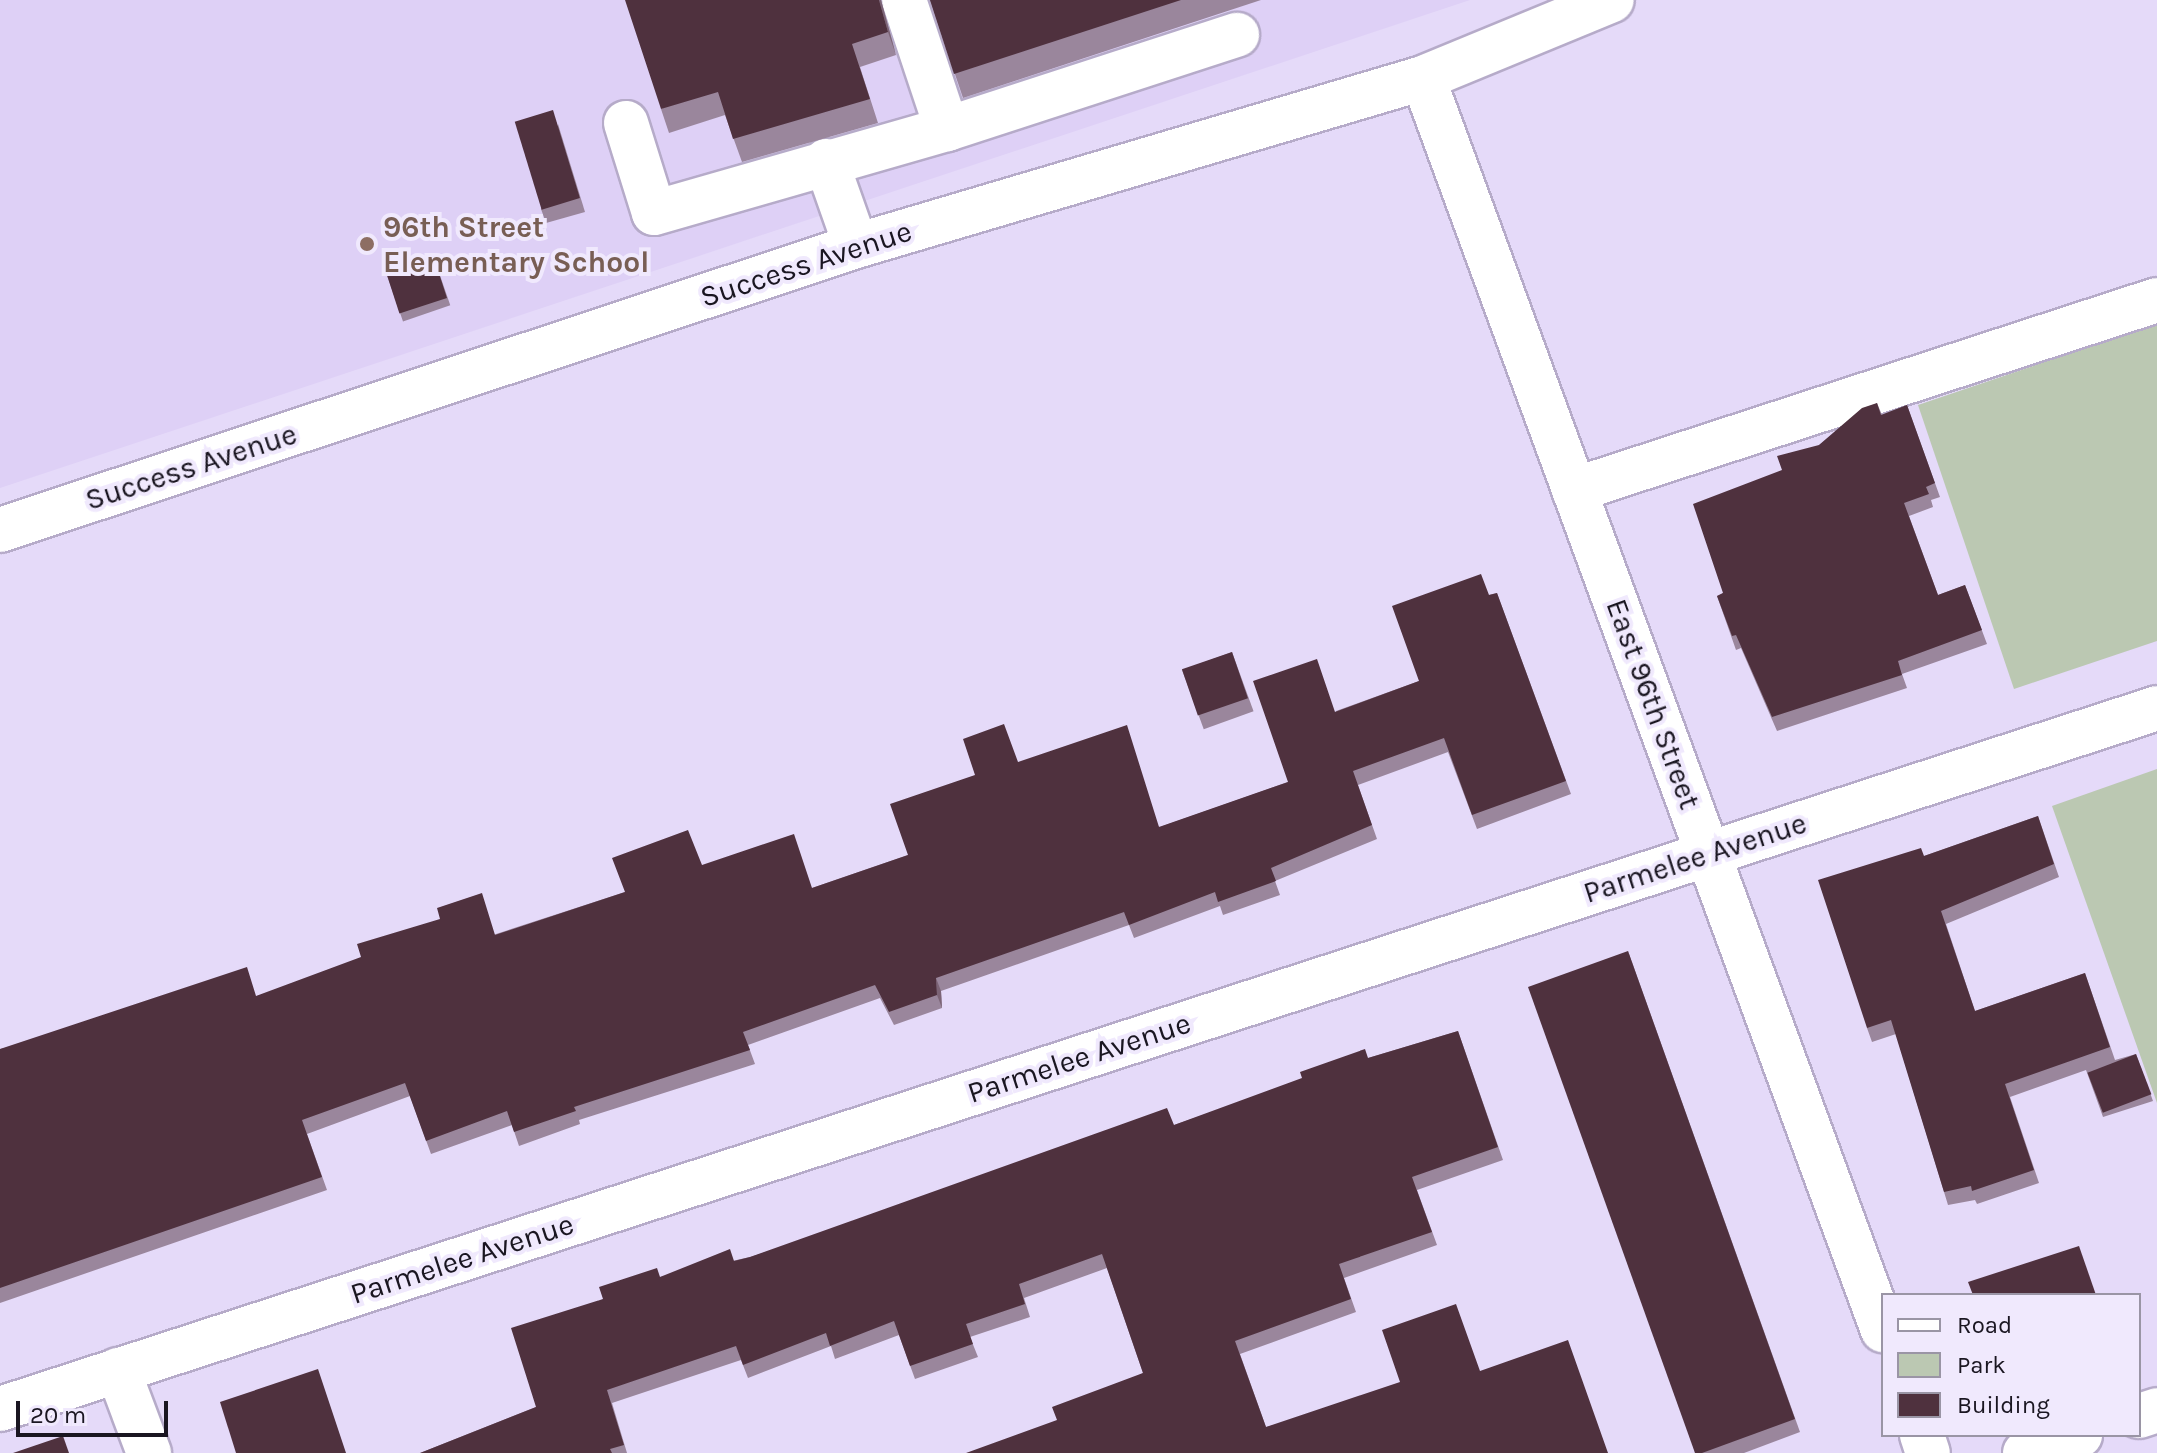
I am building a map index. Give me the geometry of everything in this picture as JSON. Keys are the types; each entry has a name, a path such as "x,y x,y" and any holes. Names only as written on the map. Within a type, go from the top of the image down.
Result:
{"street":[{"path":"904,0 947,129"},
{"name":"Success Avenue","path":"0,530 856,246 1423,78 1601,2"},
{"path":"626,123 654,213 826,161 947,129 1237,35"},
{"name":"East 96th Street","path":"1423,78 1881,1325"},
{"path":"826,161 856,246"},
{"path":"1574,490 2157,300"},
{"name":"Parmelee Avenue","path":"0,1409 2157,708"},
{"path":"118,1370 149,1453"},
{"path":"2025,1453 2074,1437"}],"shaded area":[{"name":"96th Street Elementary School","path":"0,0 1470,0 0,488"}],"green space":[{"path":"2157,324 2157,641 2014,689 1918,405"},
{"path":"2157,769 2157,1103 2052,806"}],"building":[{"path":"625,0 879,0 888,32 852,44 870,99 733,139 718,92 661,109"},
{"path":"930,0 1181,0 954,74"},
{"path":"553,110 580,198 542,210 515,122"},
{"path":"434,258 447,298 399,313 386,273"},
{"path":"1877,403 1881,415 1907,405 1935,483 1926,487 1929,494 1904,503 1938,595 1965,585 1982,630 1898,661 1902,675 1772,717 1736,635 1732,636 1717,596 1723,593 1693,504 1782,470 1777,456 1819,445 1862,408"},
{"path":"1481,574 1489,595 1497,593 1566,781 1472,815 1444,738 1353,771 1372,825 1271,868 1276,881 1218,902 1215,892 1129,925 1124,912 936,978 937,995 889,1012 875,985 743,1032 750,1050 574,1107 576,1111 514,1132 507,1111 426,1141 405,1083 302,1120 322,1177 0,1288 0,1049 247,967 256,996 361,957 357,944 440,919 437,908 482,893 495,935 625,892 612,858 688,830 702,865 794,834 812,888 908,855 890,804 975,775 963,739 1004,724 1018,762 1127,725 1159,827 1288,782 1253,681 1317,659 1335,712 1419,681 1392,606"},
{"path":"1232,652 1248,698 1198,716 1182,669"},
{"path":"2038,816 2054,864 1941,911 1975,1011 2085,973 2110,1047 2005,1084 2034,1170 1972,1191 1971,1186 1944,1192 1891,1020 1867,1028 1818,880 1921,848 1924,856"},
{"path":"1628,951 1795,1419 1702,1453 1695,1453 1528,987"},
{"path":"1458,1031 1498,1147 1412,1177 1432,1232 1339,1264 1351,1299 1235,1341 1266,1427 1400,1382 1382,1330 1456,1304 1480,1371 1568,1340 1608,1453 966,1453 1057,1420 1052,1407 1143,1373 1102,1254 1019,1284 1025,1304 966,1324 973,1344 910,1366 894,1321 830,1346 826,1333 743,1365 736,1346 607,1390 624,1445 610,1449 612,1453 420,1453 536,1407 511,1328 603,1299 599,1287 657,1268 660,1277 730,1249 734,1261 750,1257 1167,1108 1174,1125 1302,1078 1300,1072 1365,1049 1368,1058"},
{"path":"2136,1054 2151,1094 2103,1113 2087,1073"},
{"path":"2079,1246 2095,1293 1972,1293 1968,1282"},
{"path":"318,1369 346,1453 236,1453 220,1402"},
{"path":"63,1436 69,1453 13,1453"}],"place":[{"name":"96th Street Elementary School","path":"367,244"}]}
